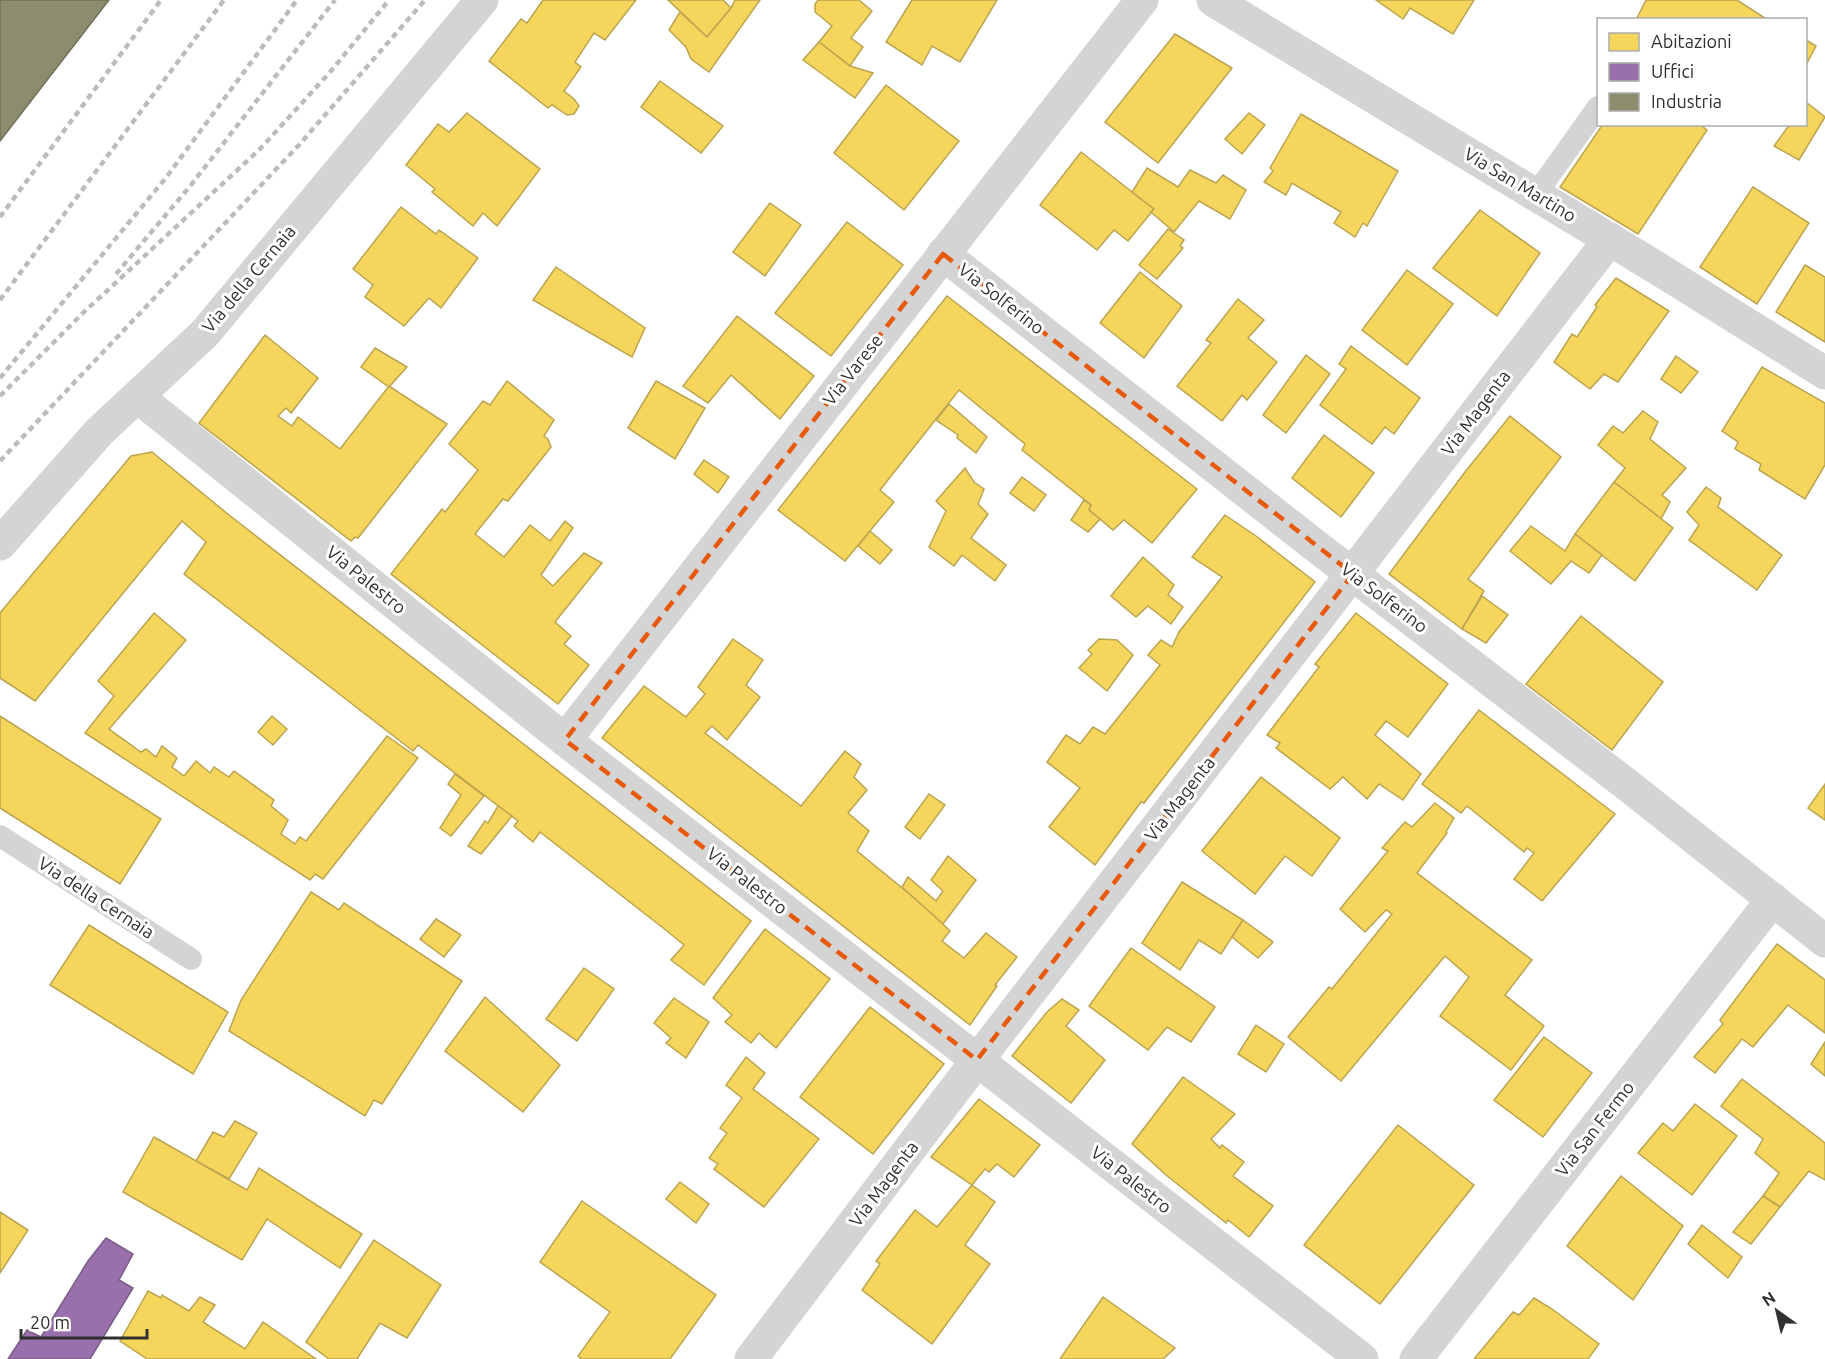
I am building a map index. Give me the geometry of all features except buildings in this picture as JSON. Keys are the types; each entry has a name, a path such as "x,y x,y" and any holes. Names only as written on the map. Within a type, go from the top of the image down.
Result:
{"street":[{"name":"Via della Cernaia","path":"0,544 99,432 205,333 482,0"},
{"name":"Via Varese","path":"565,740 1142,0"},
{"name":"Via San Martino","path":"1213,0 1610,239 1825,373"},
{"name":"Via Magenta","path":"751,1359 977,1060 1610,239"},
{"name":"Via Solferino","path":"943,254 1353,574 1617,776 1825,941"},
{"name":"Via Palestro","path":"138,397 565,740 1362,1359"},
{"name":"Via San Fermo","path":"1416,1359 1773,899"}],"lane":[{"path":"1536,194 1597,110"},
{"name":"Via della Cernaia","path":"0,836 191,959"}],"highlighted area":[{"path":"943,254 1353,574 977,1060 565,740"}],"railway":[{"path":"0,217 161,0"},
{"path":"0,300 224,0"},
{"path":"0,378 165,179 297,0"},
{"path":"116,274 191,185 335,0"},
{"path":"0,396 83,313 260,149 331,71 389,0"},
{"path":"0,461 299,145 425,0"}]}
